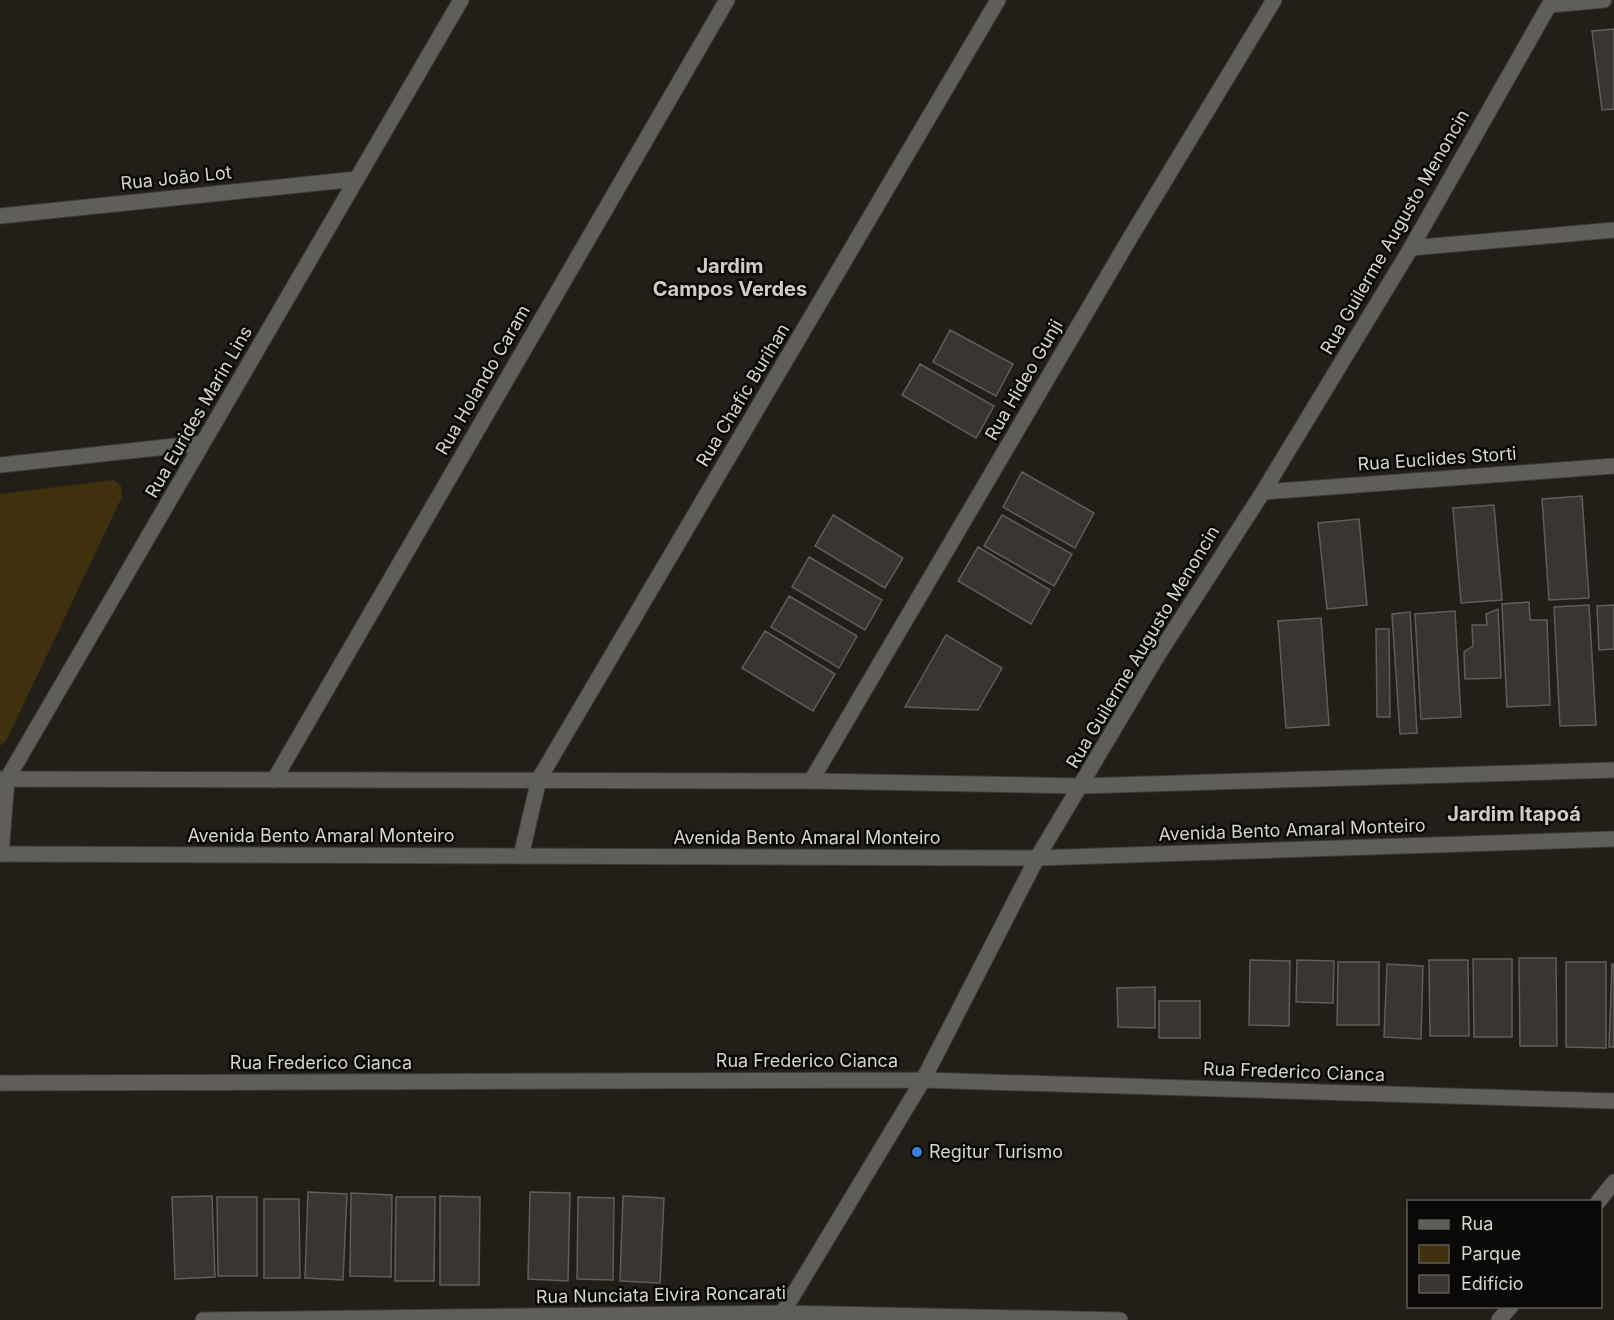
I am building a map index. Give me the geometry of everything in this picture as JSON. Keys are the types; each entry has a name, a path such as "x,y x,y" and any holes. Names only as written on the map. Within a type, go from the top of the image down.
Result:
{"street":[{"name":"Rua Eurides Marin Lins","path":"1,854 4,779 461,0"},
{"name":"Rua Holando Caram","path":"274,780 726,0"},
{"name":"Rua Chafic Burihan","path":"521,856 539,779 998,0"},
{"name":"Rua Hideo Gunji","path":"811,781 1124,248 1274,0"},
{"path":"1551,2 1604,0"},
{"name":"Rua Guilerme Augusto Menoncin","path":"780,1317 923,1080 1037,858 1158,655 1263,492 1411,248 1551,2"},
{"name":"Rua João Lot","path":"0,216 357,180"},
{"path":"1411,248 1614,230"},
{"path":"0,465 203,443"},
{"name":"Rua Euclides Storti","path":"1263,492 1614,466"},
{"path":"4,779 539,779 1081,786 1614,770"},
{"name":"Avenida Bento Amaral Monteiro","path":"1,854 1037,858 1614,839"},
{"name":"Rua Frederico Cianca","path":"0,1083 923,1080 1614,1101"},
{"path":"1600,1200 1614,1182"},
{"path":"1499,1320 1508,1308"},
{"name":"Rua Nunciata Elvira Roncarati","path":"203,1320 780,1317 1120,1320"}],"green space":[{"path":"113,480 121,486 122,497 7,739 0,746 0,494"}],"building":[{"path":"1614,29 1614,109 1602,110 1592,31"},
{"path":"950,330 1013,364 996,396 933,362"},
{"path":"920,364 994,406 976,438 902,395"},
{"path":"1022,472 1094,513 1075,548 1003,507"},
{"path":"1582,496 1589,598 1549,600 1542,499"},
{"path":"1494,505 1502,600 1461,603 1453,508"},
{"path":"833,515 903,558 885,588 815,546"},
{"path":"1002,515 1072,554 1054,586 984,546"},
{"path":"1359,519 1367,605 1327,609 1318,523"},
{"path":"978,547 1050,590 1031,624 958,581"},
{"path":"809,557 882,600 865,630 792,587"},
{"path":"789,596 857,636 839,668 771,627"},
{"path":"1529,602 1530,620 1547,620 1550,705 1507,707 1502,604"},
{"path":"1589,605 1596,725 1560,726 1554,607"},
{"path":"1614,605 1614,649 1599,650 1597,606"},
{"path":"1498,609 1501,678 1465,679 1464,652 1473,646 1472,625 1487,625 1486,614"},
{"path":"1455,611 1461,717 1421,719 1415,614"},
{"path":"1410,612 1417,733 1400,734 1392,614"},
{"path":"1321,618 1329,725 1286,728 1278,621"},
{"path":"1376,629 1389,629 1390,717 1377,717"},
{"path":"765,631 835,674 813,711 742,668"},
{"path":"946,635 1002,668 978,710 905,707"},
{"path":"1519,958 1556,958 1557,1046 1520,1046"},
{"path":"1473,959 1512,959 1512,1037 1474,1037"},
{"path":"1250,960 1290,961 1289,1026 1249,1025"},
{"path":"1297,960 1334,961 1333,1003 1296,1002"},
{"path":"1429,960 1468,960 1469,1036 1430,1036"},
{"path":"1338,962 1379,962 1379,1025 1337,1025"},
{"path":"1566,962 1606,962 1606,1048 1566,1047"},
{"path":"1387,964 1423,966 1421,1039 1384,1037"},
{"path":"1612,964 1614,964 1614,1047 1609,1047"},
{"path":"1155,987 1155,1028 1118,1027 1117,988"},
{"path":"1159,1001 1200,1001 1200,1038 1159,1038"},
{"path":"308,1192 347,1194 343,1280 305,1278"},
{"path":"530,1192 570,1193 568,1281 528,1279"},
{"path":"351,1193 392,1195 391,1277 350,1276"},
{"path":"212,1196 215,1277 175,1279 172,1197"},
{"path":"440,1196 480,1197 479,1285 440,1285"},
{"path":"623,1196 664,1198 660,1283 620,1281"},
{"path":"217,1197 257,1197 257,1276 218,1276"},
{"path":"396,1197 435,1197 434,1281 395,1281"},
{"path":"578,1197 614,1198 613,1280 577,1279"},
{"path":"264,1199 299,1199 300,1278 264,1278"}],"place":[{"name":"Regitur Turismo","path":"917,1152"}],"district":[{"name":"Jardim Campos Verdes","path":"730,278"},
{"name":"Jardim Itapoá","path":"1514,814"}]}
